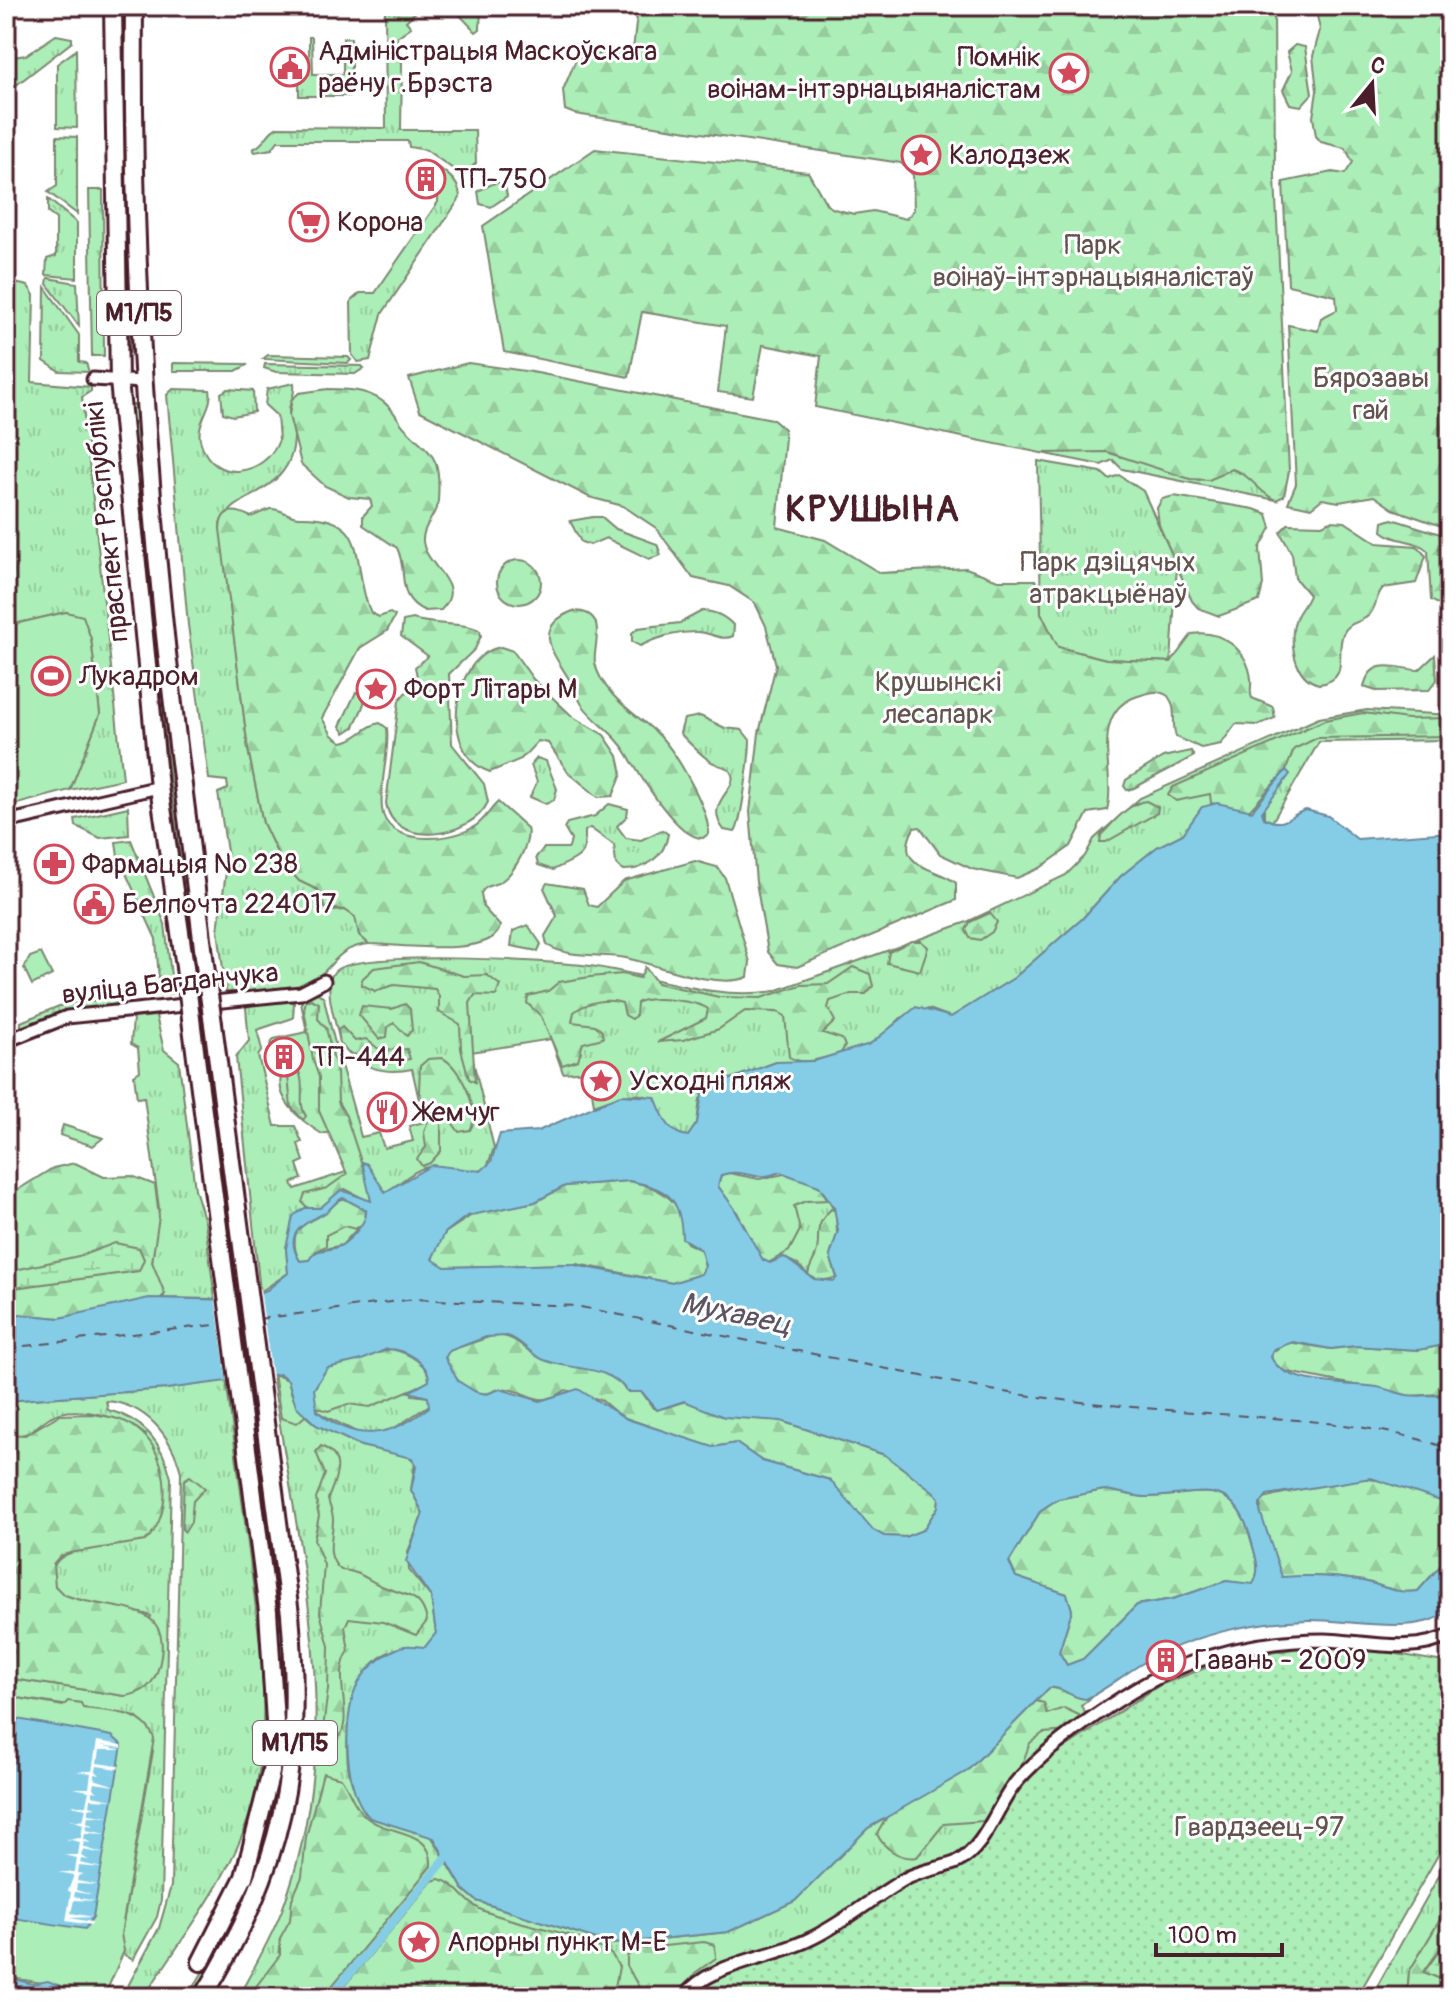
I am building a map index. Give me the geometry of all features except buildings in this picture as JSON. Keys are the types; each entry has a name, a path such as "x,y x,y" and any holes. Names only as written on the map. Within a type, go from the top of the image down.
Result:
{"highway":[{"name":"праспект Рэспублікі","path":"113,6 119,381 159,787 252,1475 273,1666 271,1772 244,1877 201,1962"},
{"name":"праспект Рэспублікі","path":"134,6 134,148 143,382 163,618 294,1655 295,1745 290,1787 263,1884 203,1997"}],"street":[{"path":"93,379 143,382"},
{"path":"6,822 159,787"},
{"name":"вуліца Багданчука","path":"6,1041 67,1017 301,993 324,981"},
{"path":"6,1031 20,1035"},
{"path":"684,1997 709,1973 751,1962 807,1941 846,1920 903,1880 958,1861 982,1837 1008,1793 1029,1769 1141,1684 1186,1664 1265,1645 1325,1640 1405,1645 1438,1641 1450,1635"}],"green space":[{"path":"123,6 128,6 130,353 125,353"},
{"path":"389,6 422,6 406,21 411,27 397,37 397,59 402,62 401,130 475,130 476,163 463,176 426,150 409,147 408,141 278,141 272,149 255,152 253,149 278,127 386,128 385,9"},
{"path":"451,6 481,6 480,29 476,32"},
{"name":"Парк воінаў-інтэрнацыяналістаў","path":"638,6 1274,6 1275,178 1289,471 1284,496 1276,500 1270,497 1239,471 1232,469 1209,480 1190,479 1107,452 1041,453 815,407 821,356 763,345 753,397 718,392 726,326 642,312 629,377 504,352 483,226 595,149 808,172 827,205 834,209 854,214 873,211 906,219 914,210 913,175 901,163 565,110 563,90 577,57 633,50"},
{"name":"Бярозавы гай","path":"1315,6 1450,6 1450,529 1393,509 1374,496 1339,502 1322,499 1311,508 1288,503 1296,484 1288,325 1318,331 1321,318 1337,310 1336,296 1288,285 1283,182 1332,172 1345,174 1353,162 1345,148 1321,142 1316,136 1313,117 1317,91 1313,56 1320,30"},
{"path":"56,35 72,38 72,42 6,93 6,58 26,55"},
{"path":"309,37 312,37 313,74 343,74 343,38 351,38 351,96 299,96 299,74 309,74"},
{"path":"1295,45 1305,47 1312,94 1301,106 1290,104 1283,90 1292,71 1287,52"},
{"path":"76,50 77,128 57,127 57,64"},
{"path":"57,136 77,137 77,214 48,192 57,186"},
{"path":"420,164 447,174 456,185 460,198 382,314 370,360 358,362 352,355 351,301 360,293 375,293 438,202 438,176 411,176"},
{"path":"496,182 505,185 507,196 491,207 480,204 478,191"},
{"path":"89,190 103,190 104,356 92,356"},
{"path":"48,199 77,223 77,278 46,275 47,259 56,256 56,219 48,213"},
{"path":"48,278 77,283 79,326 47,284"},
{"path":"6,281 28,286 34,295 32,382 91,387 91,391 82,397 123,779 70,790 100,714 91,639 83,617 66,612 6,626"},
{"path":"45,287 79,335 79,362 86,363 89,372 59,371 44,361"},
{"path":"268,355 348,357 351,360 348,363 263,359"},
{"path":"173,363 247,365 236,371 173,371"},
{"name":"Крушынскі лесапарк","path":"468,363 532,372 772,419 784,429 785,437 777,527 825,540 880,573 966,568 998,580 1035,580 1040,587 1041,613 1058,647 1106,659 1171,662 1192,634 1223,638 1245,659 1252,698 1273,707 1275,718 1258,725 1236,724 1221,744 1201,748 1176,737 1173,706 1168,696 1157,692 1138,696 1122,704 1108,730 1107,810 1088,813 1071,846 1040,868 1017,878 972,869 940,854 920,827 914,828 909,842 913,859 956,883 956,900 797,967 778,964 768,952 756,882 750,812 759,733 776,665 766,626 755,603 729,586 693,578 656,528 623,506 589,497 420,411 409,378"},
{"path":"265,364 364,368 355,374 276,372 264,368"},
{"path":"294,383 289,412 294,437 291,456 284,470 274,481 227,513 220,523 248,749 263,823 280,859 299,881 318,890 323,904 334,911 345,910 356,917 359,935 369,944 341,954 317,978 299,988 279,992 226,992 218,930 228,858 218,793 228,789 227,781 209,779 188,625 167,395 173,389 210,390 200,429 201,443 216,465 240,471 263,462 279,440 277,416 265,405 267,389"},
{"path":"228,389 253,391 254,412 233,416 223,413 221,393"},
{"path":"345,389 377,397 434,458 438,474 438,501 423,541 430,559 448,584 448,601 441,610 425,611 409,599 397,548 363,525 363,516 372,506 370,499 349,497 325,486 301,464 289,415 292,399 299,393"},
{"path":"130,405 135,405 176,800 231,1218 225,1219 153,646"},
{"path":"1071,450 1107,452 1199,480 1232,469 1248,476 1276,500 1122,469 1113,460 1101,465 1041,453"},
{"name":"Парк дзіцячых атракцыёнаў","path":"1038,461 1101,472 1109,479 1119,475 1143,491 1177,565 1171,662 1106,659 1057,647 1041,613"},
{"path":"1174,496 1254,509 1267,514 1271,528 1260,548 1263,585 1259,601 1219,616 1198,608 1192,601 1159,525 1157,508 1162,499"},
{"path":"270,509 339,525 349,534 355,547 371,613 379,617 390,613 395,616 387,631 360,648 322,718 332,735 342,742 375,724 380,723 387,728 381,799 386,821 394,830 406,835 420,838 448,836 476,825 498,802 527,828 524,849 512,870 503,880 481,893 483,907 500,926 494,936 481,943 442,947 369,944 359,935 355,917 345,910 325,908 318,890 299,881 280,859 263,823 248,749 220,529 226,513 240,512 251,517"},
{"path":"602,517 616,529 657,544 661,555 649,559 606,538 590,545 581,542 570,521"},
{"path":"1392,519 1450,537 1450,611 1431,600 1428,551 1382,531 1383,522"},
{"path":"1331,521 1345,522 1377,543 1417,546 1426,556 1416,583 1383,588 1371,613 1345,630 1339,671 1329,681 1319,684 1303,674 1295,657 1293,636 1296,618 1309,595 1295,578 1292,554 1280,532 1288,524 1322,525"},
{"path":"519,560 534,567 541,582 534,597 519,604 504,597 497,582 504,567"},
{"path":"573,611 585,613 596,623 595,663 605,684 618,701 660,736 683,768 704,811 708,834 703,838 693,836 672,818 623,748 581,703 549,641 553,625 560,617"},
{"path":"702,611 727,619 734,626 733,636 724,638 689,632 640,646 632,642 632,633 638,628 680,623"},
{"name":"Лукадром","path":"66,612 83,616 91,639 100,714 70,790 6,807 6,626"},
{"path":"413,619 468,626 480,631 481,636 475,649 449,674 452,744 484,784 488,802 466,824 434,834 403,828 392,818 386,803 399,701 416,685 415,667 428,656 401,636 403,621"},
{"path":"501,647 513,651 533,679 573,717 604,735 618,756 622,774 613,796 598,797 568,772 548,743 538,741 521,759 490,772 474,762 463,747 457,707 471,668 484,654"},
{"path":"1435,655 1437,680 1429,690 1376,691 1364,687 1373,670 1379,667 1419,670"},
{"path":"356,692 365,696 364,704 354,727 345,733 340,726"},
{"path":"1367,710 1450,715 1450,740 1319,742 1272,822 1264,818 1264,809 1257,807 1202,807 1183,834 1157,847 1121,876 1082,919 1014,978 951,1017 929,1009 901,1018 878,1040 863,1047 809,1062 776,1062 715,1085 700,1099 697,1123 688,1136 675,1132 667,1125 650,1098 621,1096 594,1105 589,1071 563,1073 551,1039 471,1052 494,1148 487,1167 472,1172 432,1166 414,1173 385,1192 367,1164 362,1162 323,1206 305,1208 294,1216 286,1248 288,1273 260,1292 236,1057 249,1041 246,1008 251,1002 288,999 294,1003 293,1018 257,1030 262,1050 258,1056 275,1126 295,1126 302,1142 298,1144 304,1161 297,1164 302,1179 292,1183 295,1189 346,1172 330,1132 322,1134 314,1129 297,1115 285,1099 280,1080 283,1070 295,1065 290,1047 275,1050 270,1045 274,1039 307,1032 301,1003 305,996 318,993 324,998 361,1137 379,1133 384,1148 413,1141 409,1126 424,1122 412,1069 391,1071 372,1068 347,1052 340,1043 329,987 334,972 349,965 452,958 531,961 582,965 726,993 775,991 967,922 1066,875 1085,856 1094,839 1140,798 1319,718"},
{"path":"1363,713 1408,719 1448,718 1450,736 1317,738 1294,749 1286,770 1249,811 1211,803 1210,794 1176,801 1168,795 1173,787 1325,720"},
{"path":"700,716 725,728 742,730 750,740 747,774 735,832 724,830 717,811 731,785 731,772 706,758 680,733 684,719"},
{"path":"1191,751 1194,756 1134,788 1127,790 1124,786 1126,780 1163,757"},
{"path":"537,758 546,761 557,789 554,800 546,804 530,797 537,782 531,765"},
{"path":"1146,801 1158,807 1157,813 1106,842 1100,842 1101,835 1121,814 1133,805"},
{"path":"609,804 628,809 627,816 617,826 626,838 641,840 662,830 668,834 658,856 638,868 622,870 616,864 614,845 590,828 585,831 582,853 574,860 553,870 538,865 536,857 544,848 569,848 571,840 564,828 567,823 595,816"},
{"path":"128,807 129,835 100,838 76,826 75,819"},
{"path":"131,840 165,924 173,993 160,995 156,939 118,856 116,842"},
{"path":"695,861 717,867 725,878 750,962 748,977 735,980 704,979 626,958 575,954 547,945 545,936 557,916 544,888 547,883 583,889 589,905 597,907 624,881"},
{"path":"990,913 997,922 992,932 980,940 970,938 966,930 970,922"},
{"path":"528,925 541,944 538,951 511,946 513,931"},
{"path":"911,941 921,941 928,947 920,971 887,963 889,952"},
{"path":"41,953 52,975 32,985 24,968 30,957"},
{"path":"419,962 464,976 487,975 500,985 496,996 475,995 470,1003 475,1082 469,1079 461,1049 460,1024 439,1012 439,996 435,989 394,985 375,991 362,985 362,979 374,968"},
{"path":"645,967 657,983 719,997 761,998 801,985 828,984 853,967 870,974 873,986 866,994 851,994 830,1001 828,1008 835,1021 823,1033 842,1039 845,1046 841,1053 821,1059 801,1061 789,1057 785,1016 778,1012 745,1011 719,1029 683,1040 658,1042 706,1018 708,1009 684,1001 652,999 637,1003 636,1015 632,1019 625,1015 622,1003 610,1001 597,1002 574,1012 572,1022 595,1025 602,1031 603,1038 583,1043 578,1060 562,1065 541,1016 527,1003 528,996 548,991 559,982 590,977 622,974 640,978"},
{"path":"127,996 118,1004 62,1012 21,1029 21,1022 59,1006"},
{"path":"311,999 319,1003 318,1019 326,1028 337,1073 338,1102 346,1116 373,1198 370,1202 345,1189 320,1208 308,1208 302,1202 305,1194 327,1188 347,1174 319,1111 319,1077 304,1009 306,1001"},
{"path":"405,1004 410,1009 412,1030 407,1036 394,1023 388,1027 387,1037 379,1039 359,1015 362,1006 392,1009"},
{"path":"156,1016 164,1050 179,1062 195,1189 205,1222 215,1299 161,1298 164,1296 152,1262 159,1208 144,1097 137,1098 134,1075 140,1071 138,1048 131,1044 133,1018"},
{"path":"342,1027 355,1041 366,1039 381,1051 407,1049 410,1059 389,1063 348,1053 340,1043 338,1030"},
{"path":"442,1058 462,1079 471,1102 473,1122 470,1130 459,1132 446,1114 441,1113 441,1151 430,1163 422,1166 417,1159 426,1147 424,1132 430,1115 419,1092 420,1066 428,1059"},
{"path":"293,1071 299,1072 301,1077 302,1106 306,1116 303,1120 291,1107 288,1076"},
{"path":"63,1125 103,1138 93,1146 60,1135"},
{"path":"75,1163 104,1177 132,1176 155,1185 159,1217 152,1262 165,1294 161,1298 60,1318 6,1313 6,1197 53,1168"},
{"path":"729,1173 759,1179 789,1173 819,1186 828,1200 806,1201 794,1206 800,1230 789,1251 768,1263 759,1256 737,1212 718,1186 721,1175"},
{"path":"629,1181 660,1191 675,1204 680,1213 682,1235 687,1243 701,1250 705,1266 701,1274 672,1283 577,1264 445,1267 434,1262 432,1255 445,1233 475,1213 535,1202 565,1186"},
{"path":"719,1189 822,1189 837,1214 834,1266 810,1277 797,1264 780,1256"},
{"path":"348,1198 366,1210 365,1222 355,1229 344,1226 326,1235 326,1246 316,1251 309,1260 300,1261 295,1244 298,1227 307,1219 324,1213 338,1201"},
{"path":"831,1209 836,1211 837,1234 830,1256 837,1278 819,1281 808,1275 817,1250 819,1228"},
{"path":"367,1218 342,1245 316,1251 295,1237"},
{"path":"115,1243 139,1248 144,1259 139,1271 6,1289 6,1272 83,1255"},
{"path":"495,1335 514,1340 540,1357 610,1375 625,1390 642,1392 653,1408 692,1402 781,1421 885,1455 934,1491 939,1498 938,1507 923,1530 905,1537 884,1536 873,1530 830,1480 762,1461 736,1443 713,1447 680,1437 620,1416 601,1400 566,1390 547,1399 539,1399 511,1390 481,1393 466,1388 450,1370 445,1355 451,1350"},
{"path":"1288,1342 1331,1349 1355,1346 1418,1350 1450,1344 1450,1400 1439,1394 1410,1396 1283,1371 1272,1361 1271,1353"},
{"path":"391,1349 422,1364 429,1382 370,1407 348,1404 328,1411 315,1407 314,1389 327,1368"},
{"path":"420,1363 412,1395 428,1397 431,1404 390,1431 376,1435 356,1432 321,1414 315,1407"},
{"path":"272,1374 280,1374 301,1412 316,1425 361,1446 407,1455 415,1462 411,1490 423,1513 408,1552 409,1570 431,1597 436,1633 425,1647 403,1647 384,1655 361,1682 354,1700 347,1738 349,1772 365,1813 430,1834 463,1889 477,1901 612,1944 728,1932 795,1901 868,1828 940,1789 978,1761 1049,1688 1083,1697 1096,1694 1081,1706 1088,1716 990,1820 968,1849 956,1858 825,1928 748,1960 706,1970 682,1997 238,1997 282,1910 302,1842 313,1775 316,1708 312,1642 305,1576"},
{"path":"274,1374 288,1380 293,1398 305,1416 297,1423 281,1418"},
{"path":"226,1379 262,1664 260,1769 242,1836 210,1898 144,1997 122,1997 159,1928 171,1886 181,1472 171,1446 155,1424 133,1408 106,1401 108,1410 132,1420 150,1434 163,1454 171,1478 161,1900 157,1917 133,1960 123,1954 121,1935 153,1751 137,1717 6,1696 6,1678 125,1696 151,1616 74,1600 54,1584 52,1572 58,1561 70,1553 146,1435 113,1418 86,1412 61,1413 25,1434 6,1434 6,1401 166,1389"},
{"path":"90,1414 118,1419 137,1428 151,1444 163,1472 164,1503 154,1530 145,1541 70,1553 60,1556 53,1564 55,1586 63,1594 134,1611 148,1617 158,1628 162,1643 154,1678 143,1690 125,1696 6,1678 6,1434 25,1435 59,1415"},
{"path":"321,1446 337,1463 336,1477 328,1499 333,1519 331,1553 336,1565 341,1570 359,1574 417,1600 427,1621 416,1635 383,1622 349,1618 345,1627 349,1651 342,1674 344,1723 335,1742 327,1739 323,1729 329,1646 320,1613 324,1565 314,1539 319,1516 316,1499 325,1474 316,1452"},
{"path":"261,1468 277,1578 285,1680 285,1730 279,1781 269,1834 252,1889 233,1931 194,1997 188,1997 246,1890 263,1838 274,1786 280,1681 277,1628 256,1469"},
{"path":"190,1476 205,1488 193,1501 191,1522 185,1532 182,1529 184,1480"},
{"path":"1358,1478 1385,1481 1450,1504 1450,1555 1418,1591 1394,1590 1365,1581 1339,1578 1282,1578 1277,1571 1260,1512 1262,1499"},
{"path":"1104,1490 1141,1497 1213,1493 1225,1497 1236,1506 1245,1521 1257,1574 1253,1585 1226,1581 1173,1599 1137,1605 1083,1659 1067,1665 1059,1652 1072,1610 1067,1594 1016,1577 1009,1562 1041,1510 1058,1499"},
{"name":"Гвардзеец-97","path":"1299,1648 1362,1648 1450,1663 1450,1834 1357,1997 688,1997 710,1974 811,1943 908,1885 957,1864 1034,1768 1160,1685 1224,1661"},
{"path":"6,1696 63,1706 68,1701 81,1703 83,1708 124,1714 142,1722 154,1738 121,1934 124,1951 104,1997 71,1997 60,1986 6,1977"},
{"path":"1036,1701 1044,1703 1047,1714 1064,1708 1079,1715 1079,1720 1071,1731 1043,1733 1030,1743 1019,1772 983,1821 944,1824 917,1857 899,1855 884,1844 877,1834 888,1815 967,1771"},
{"path":"323,1773 341,1778 357,1808 365,1816 384,1827 417,1838 430,1853 431,1866 323,1997 248,1997 280,1955 280,1938 290,1920 292,1899 302,1877 306,1837"},
{"path":"1450,1856 1450,1903 1409,1972 1407,1997 1371,1997"},
{"path":"432,1881 446,1881 477,1908 566,1934 612,1955 619,1967 613,1997 335,1997"},
{"path":"1450,1903 1450,1946 1444,1943 1424,1972 1450,1983 1450,1997 1407,1997 1409,1972"},
{"path":"704,1942 715,1945 716,1958 695,1973 679,1997 662,1997 657,1992 640,1989 627,1966 627,1957 634,1949"},
{"path":"1445,1943 1450,1946 1450,1983 1424,1972"}],"water":[{"name":"Мухавец","path":"1286,770 1290,774 1262,812 1264,818 1271,821 1282,822 1306,810 1328,816 1357,839 1450,832 1450,1344 1418,1350 1355,1346 1331,1349 1293,1342 1274,1349 1271,1357 1278,1366 1303,1378 1450,1400 1450,1504 1371,1478 1267,1495 1260,1504 1282,1577 1339,1578 1365,1581 1394,1590 1418,1591 1450,1555 1450,1609 1437,1618 1403,1625 1324,1620 1265,1623 1202,1637 1162,1653 1086,1699 1049,1688 967,1771 868,1828 795,1901 728,1932 612,1944 477,1901 463,1889 434,1838 370,1818 361,1806 350,1774 347,1737 352,1702 359,1681 374,1663 387,1654 404,1646 425,1647 436,1633 431,1597 406,1561 423,1513 411,1490 416,1467 412,1458 361,1446 316,1425 296,1406 288,1380 280,1374 166,1389 6,1401 6,1313 60,1318 149,1298 237,1300 267,1290 288,1273 286,1248 293,1216 305,1208 320,1208 341,1190 371,1201 362,1162 367,1164 385,1192 432,1165 481,1171 491,1162 500,1134 538,1131 620,1095 655,1097 670,1127 688,1136 697,1123 702,1094 715,1085 776,1062 814,1061 870,1044 916,1007 951,1017 1014,978 1082,919 1121,876 1157,847 1183,834 1202,807 1217,803 1252,811","holes":["780,1172 819,1186 834,1207 838,1231 830,1256 837,1277 834,1281 814,1279 784,1257 770,1263 763,1260 718,1186 721,1175 730,1173 770,1175","629,1181 654,1187 675,1204 682,1238 701,1250 705,1266 701,1274 672,1283 569,1264 445,1267 432,1259 445,1233 467,1216 535,1202 565,1186","343,1198 366,1210 362,1224 342,1245 300,1261 293,1244 297,1231","507,1336 544,1360 610,1376 628,1392 642,1392 657,1410 684,1401 724,1417 781,1421 885,1455 934,1492 939,1498 938,1507 923,1530 905,1537 884,1536 873,1530 830,1480 762,1461 736,1443 713,1447 627,1419 578,1389 540,1401 500,1389 487,1394 476,1392 458,1381 445,1358 449,1351 486,1337","387,1349 415,1358 425,1368 429,1381 409,1392 428,1397 429,1407 401,1425 374,1433 346,1429 331,1422 317,1411 314,1389 327,1368 362,1360","1104,1490 1147,1497 1213,1493 1225,1497 1236,1506 1245,1521 1256,1559 1255,1579 1253,1584 1226,1581 1173,1599 1137,1605 1083,1659 1067,1665 1059,1652 1072,1610 1067,1594 1016,1577 1009,1562 1041,1510 1058,1499"]},
{"path":"6,1717 112,1736 122,1745 93,1917 85,1929 6,1917"},
{"path":"6,1977 33,1984 48,1981 60,1986 64,1997 6,1997"}],"pier":[{"path":"260,1288 272,1378 227,1383 215,1295 236,1296"},
{"path":"97,1741 122,1745 122,1748 100,1745 122,1750 99,1750 97,1763 119,1766 118,1769 97,1766 96,1771 100,1775 95,1774 94,1779 116,1786 94,1783 93,1788 98,1792 92,1791 92,1796 113,1800 91,1799 90,1805 96,1807 89,1808 89,1814 110,1817 88,1816 87,1822 94,1826 87,1825 86,1830 107,1834 85,1833 84,1839 91,1843 84,1842 83,1847 104,1854 83,1850 81,1856 89,1860 81,1859 80,1863 102,1868 79,1866 78,1873 84,1874 78,1876 77,1881 99,1885 77,1884 76,1890 93,1895 75,1892 74,1897 96,1901 74,1900 71,1913 93,1917 70,1918 92,1922 91,1925 66,1921 71,1892 68,1891 74,1875 58,1872 75,1872 77,1858 64,1855 78,1855 80,1842 66,1839 81,1838 83,1824 69,1819 83,1821 86,1808 71,1805 86,1805 89,1791 73,1788 89,1788 91,1773 76,1771 92,1771"}],"waterway":[{"path":"330,1997 447,1857"}],"ferry route":[{"path":"258,1319 415,1299 576,1306 991,1390 1112,1405 1343,1425 1397,1434 1450,1449"},
{"path":"6,1348 223,1324"}],"place":[{"name":"Адміністрацыя Маскоўскага раёну г.Брэста","path":"290,67"},
{"name":"Помнік воінам-інтэрнацыяналістам","path":"1069,73"},
{"name":"Калодзеж","path":"921,155"},
{"name":"ТП-750","path":"426,179"},
{"name":"Корона","path":"309,222"},
{"name":"Лукадром","path":"51,676"},
{"name":"Форт Літары М","path":"376,689"},
{"name":"Фармацыя № 238","path":"54,864"},
{"name":"Белпочта 224017","path":"94,904"},
{"name":"ТП-444","path":"284,1057"},
{"name":"Усходні пляж","path":"601,1081"},
{"name":"Жемчуг","path":"387,1112"},
{"name":"Гавань - 2009","path":"1166,1660"},
{"name":"Апорны пункт М-Е","path":"419,1942"}],"district":[{"name":"КРУШЫНА","path":"873,509"}]}
